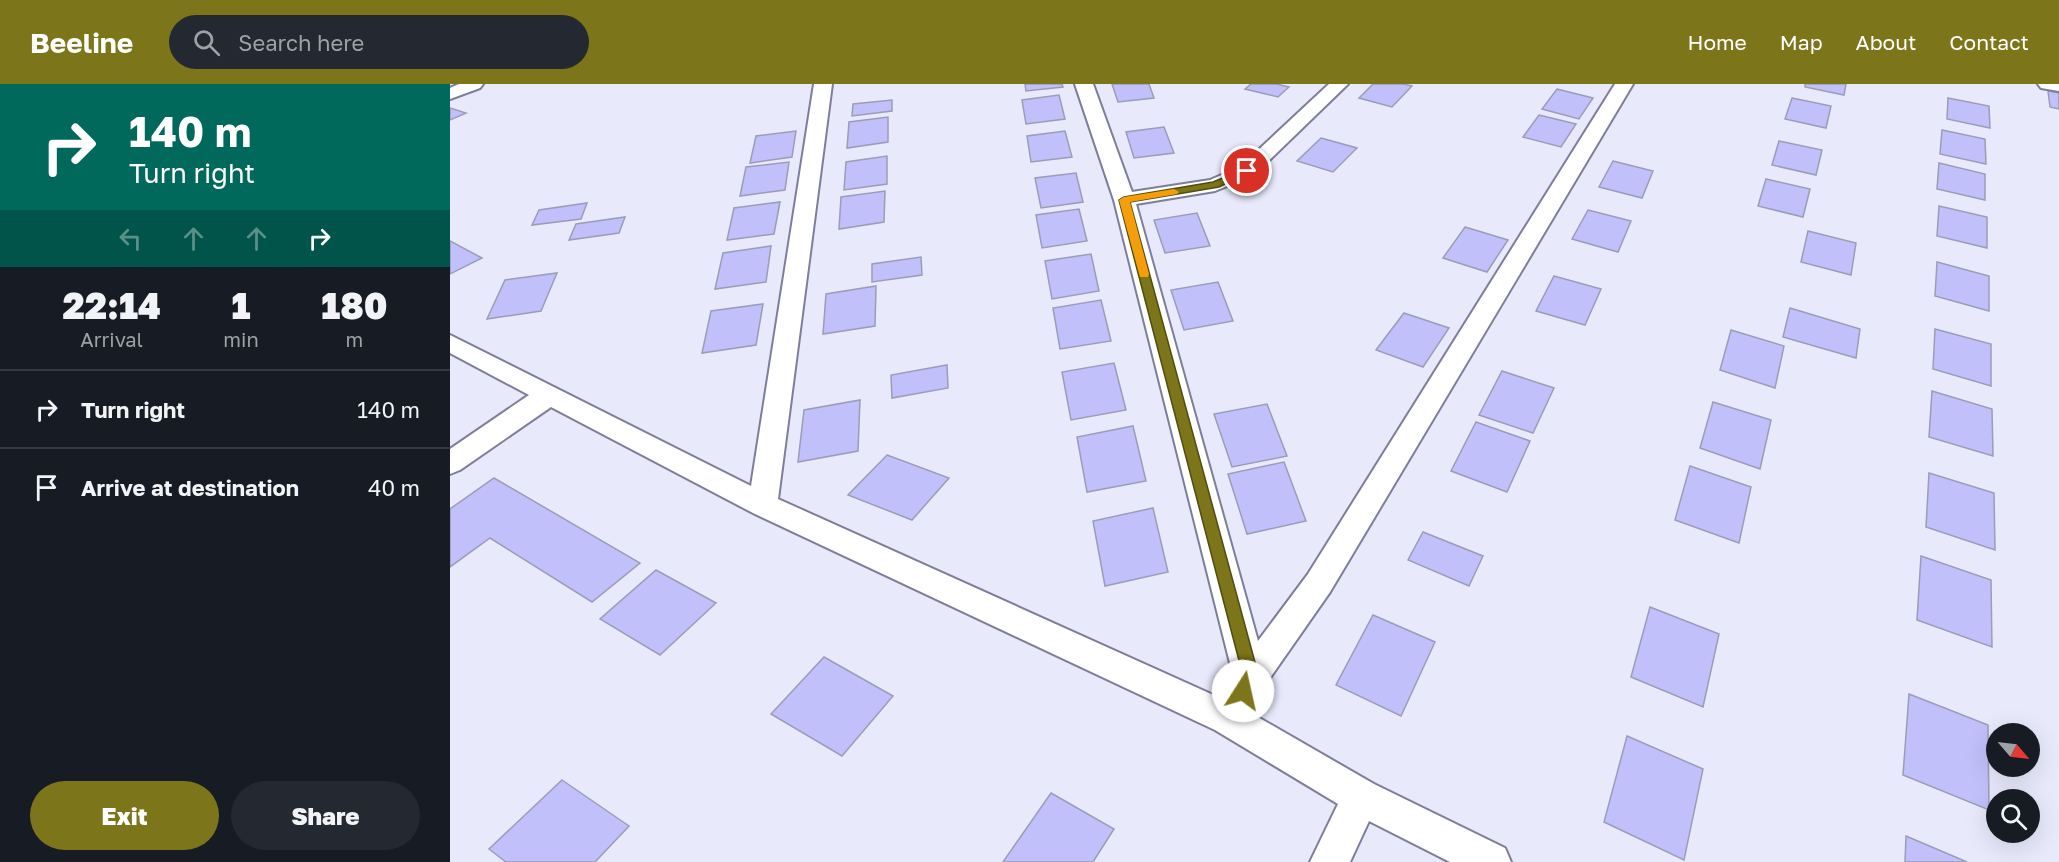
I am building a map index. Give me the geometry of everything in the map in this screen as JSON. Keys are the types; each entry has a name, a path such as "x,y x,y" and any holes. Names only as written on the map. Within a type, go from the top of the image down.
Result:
{"street":[{"path":"450,94 474,84"},
{"path":"763,505 823,84"},
{"path":"1084,84 1124,200 1251,677"},
{"path":"1124,200 1215,185 1247,171 1339,84"},
{"path":"1227,718 1251,677 1319,584 1624,84"},
{"path":"2047,84 2059,86"},
{"path":"450,343 763,505 1227,718 1361,797 1491,862"},
{"path":"450,463 549,394"},
{"path":"1330,862 1361,797"}],"building":[{"path":"1025,84 1062,84 1063,87 1026,91"},
{"path":"1112,84 1149,84 1154,98 1118,102"},
{"path":"1251,84 1276,84 1289,87 1278,97 1245,89"},
{"path":"1373,84 1412,86 1392,107 1359,98"},
{"path":"1805,84 1846,84 1844,95 1805,87"},
{"path":"1557,89 1593,98 1579,119 1542,109"},
{"path":"2048,91 2059,93 2059,109 2050,107"},
{"path":"1059,95 1065,119 1026,124 1022,100"},
{"path":"1792,98 1831,106 1826,128 1785,119"},
{"path":"1948,98 1989,106 1990,128 1947,119"},
{"path":"892,100 892,111 852,116 853,104"},
{"path":"450,108 466,113 450,120"},
{"path":"1539,115 1576,124 1561,147 1523,137"},
{"path":"888,117 888,142 847,148 849,122"},
{"path":"1164,127 1174,153 1134,158 1126,132"},
{"path":"1942,130 1985,139 1986,164 1940,154"},
{"path":"796,131 792,157 750,163 756,136"},
{"path":"1065,131 1072,157 1031,162 1027,136"},
{"path":"1321,138 1357,148 1333,172 1297,161"},
{"path":"1779,141 1822,150 1816,175 1772,165"},
{"path":"887,156 887,184 844,190 846,162"},
{"path":"1613,161 1653,171 1642,198 1599,187"},
{"path":"789,162 785,190 740,196 746,167"},
{"path":"1939,163 1985,174 1985,200 1937,189"},
{"path":"1076,173 1083,202 1041,208 1035,178"},
{"path":"1766,179 1810,189 1803,217 1758,206"},
{"path":"885,191 884,222 839,229 841,197"},
{"path":"780,202 774,234 727,240 734,208"},
{"path":"587,203 581,219 532,225 539,210"},
{"path":"1939,206 1987,217 1987,248 1937,236"},
{"path":"1079,209 1087,241 1042,248 1036,215"},
{"path":"1588,210 1631,221 1618,252 1572,239"},
{"path":"1197,213 1210,246 1165,253 1154,220"},
{"path":"625,217 619,233 569,240 576,224"},
{"path":"1465,227 1508,240 1487,272 1443,258"},
{"path":"1808,231 1856,243 1851,275 1801,262"},
{"path":"450,241 482,258 450,274"},
{"path":"771,246 766,282 715,289 723,253"},
{"path":"1091,254 1099,291 1052,299 1045,261"},
{"path":"921,257 922,275 872,282 872,264"},
{"path":"1937,262 1989,276 1989,311 1935,296"},
{"path":"557,273 541,311 487,319 505,280"},
{"path":"1554,276 1601,289 1585,325 1536,311"},
{"path":"1218,282 1233,321 1184,330 1171,290"},
{"path":"876,286 875,326 823,334 826,294"},
{"path":"1101,300 1111,341 1060,349 1053,308"},
{"path":"763,304 756,345 702,353 711,311"},
{"path":"1790,308 1860,329 1856,358 1783,337"},
{"path":"1404,313 1449,328 1423,367 1376,350"},
{"path":"1935,329 1991,344 1991,386 1933,369"},
{"path":"1731,330 1784,346 1775,388 1720,370"},
{"path":"1114,363 1126,410 1071,420 1062,372"},
{"path":"947,365 948,388 892,398 891,375"},
{"path":"1502,371 1554,388 1533,433 1479,415"},
{"path":"1932,391 1992,409 1993,456 1929,437"},
{"path":"860,400 858,451 798,462 804,410"},
{"path":"1713,402 1771,420 1760,469 1700,448"},
{"path":"1267,404 1287,456 1232,467 1214,414"},
{"path":"1476,422 1530,441 1507,492 1451,471"},
{"path":"1133,426 1146,481 1087,492 1077,437"},
{"path":"887,455 949,478 912,520 848,495"},
{"path":"1284,462 1306,521 1247,534 1228,474"},
{"path":"1690,466 1751,487 1739,543 1675,520"},
{"path":"1929,473 1994,493 1995,550 1926,527"},
{"path":"494,478 640,563 592,602 490,538 450,567 450,509"},
{"path":"1153,508 1168,572 1105,586 1093,521"},
{"path":"1423,532 1483,556 1469,586 1408,560"},
{"path":"1921,556 1991,580 1992,647 1917,620"},
{"path":"656,570 716,603 660,655 600,619"},
{"path":"1650,607 1719,634 1703,707 1631,677"},
{"path":"1373,615 1435,642 1401,716 1336,685"},
{"path":"824,657 893,696 842,756 771,714"},
{"path":"1909,694 1986,724 1986,777 1989,777 1989,789 1986,789 1986,809 1903,775"},
{"path":"1627,736 1703,769 1684,860 1604,822"},
{"path":"562,780 629,826 595,862 506,862 489,849"},
{"path":"1051,793 1114,829 1093,862 1003,862"},
{"path":"1906,836 1967,862 1905,862"}],"slow traffic":[{"path":"1144,274 1124,200 1174,192"}],"route":[{"path":"1243,691 1251,677 1124,200 1215,185 1247,171"}]}
